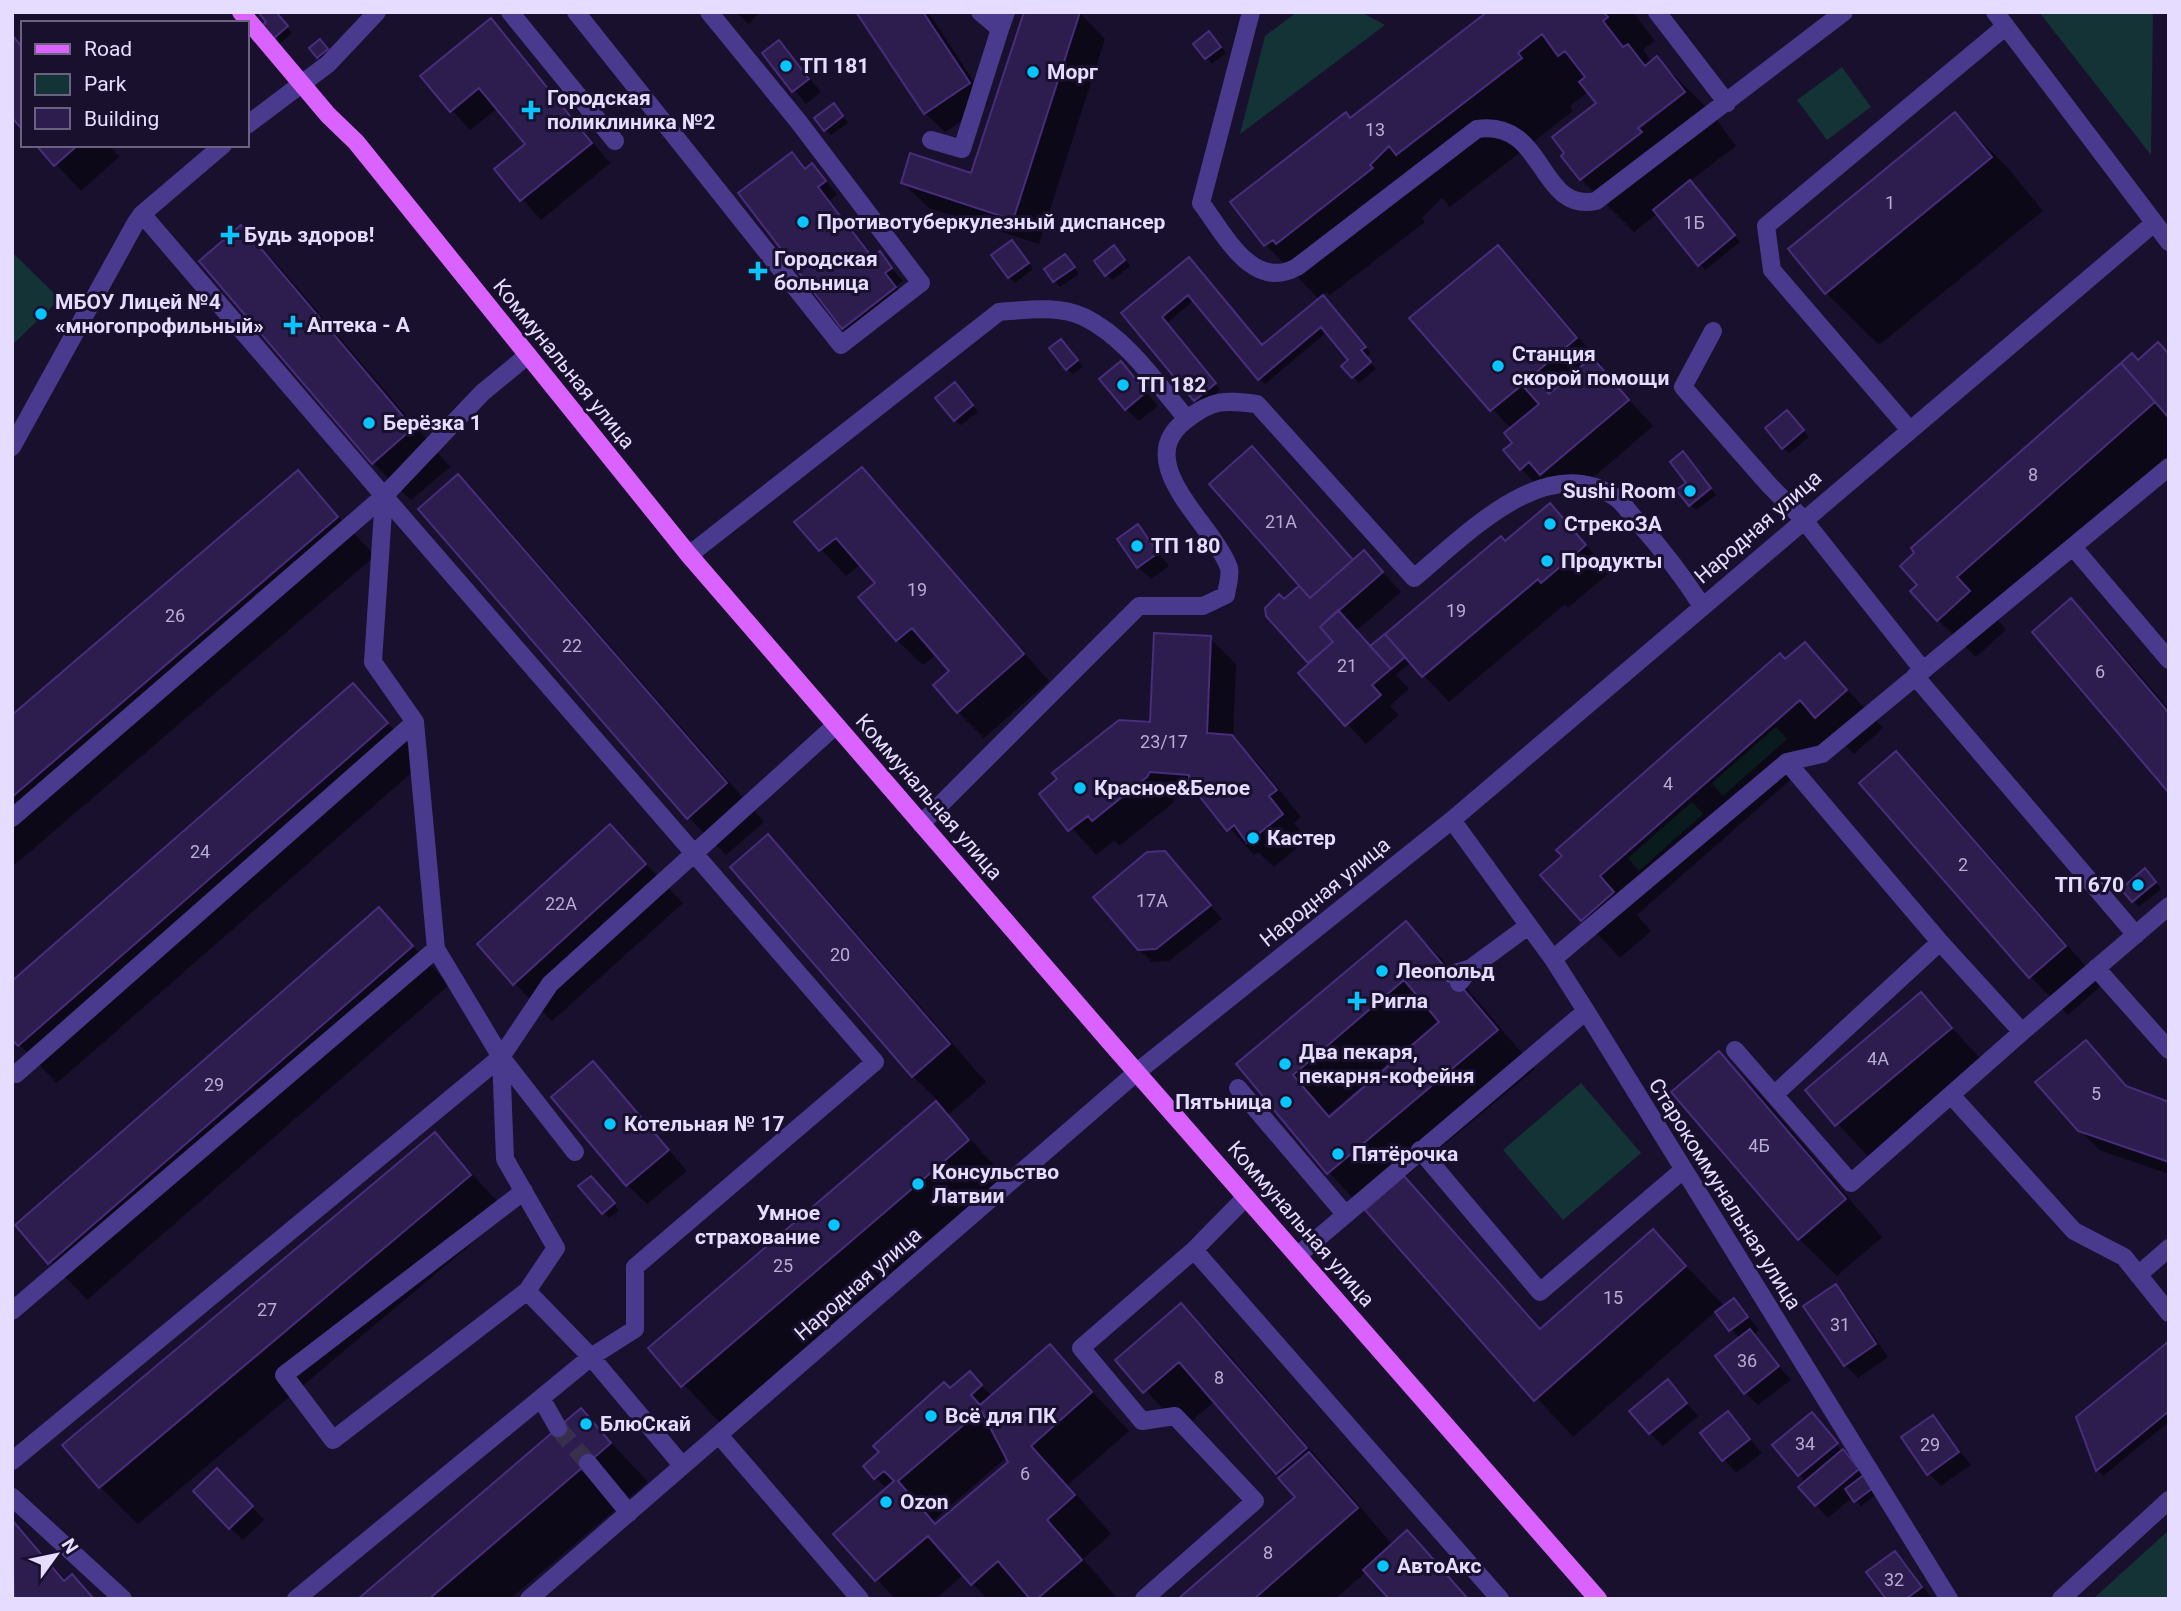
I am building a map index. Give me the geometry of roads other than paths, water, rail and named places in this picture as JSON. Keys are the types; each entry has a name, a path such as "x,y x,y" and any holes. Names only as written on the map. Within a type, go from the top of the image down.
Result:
{"main road":[{"name":"Коммунальная улица","path":"241,12 300,83 356,142 690,555 1598,1599"}],"street":[{"path":"248,124 328,64 377,12"},
{"path":"510,12 615,141"},
{"path":"576,12 841,345 921,283 798,121 709,12"},
{"path":"931,141 962,149 1003,21 980,12"},
{"path":"1251,12 1201,203 1247,263 1264,273 1282,274 1297,267 1478,129 1497,128 1517,135 1564,196 1588,202 1603,197 1841,13"},
{"path":"1657,12 1727,103"},
{"path":"1909,429 1772,270 1766,226 2000,19 2169,242"},
{"path":"12,447 142,214 221,147"},
{"path":"142,214 875,1062 635,1267 635,1329 591,1357 296,1599"},
{"name":"Народная улица","path":"529,1599 629,1513 681,1464 719,1435 1137,1072 1452,820 2153,224"},
{"path":"690,555 999,312 1044,309 1083,317 1124,345 1187,419"},
{"path":"1713,331 1683,387 1770,486 1803,519 1919,673 2136,935"},
{"path":"12,818 384,496 482,393 528,355"},
{"path":"922,824 1139,606 1203,606 1226,595 1230,570 1170,474 1165,451 1172,431 1208,404 1257,404 1414,578 1511,501 1546,488 1579,481 1616,498 1676,566 1702,606"},
{"path":"1553,959 1787,762 1822,754 2169,467"},
{"path":"384,496 373,662 415,722 436,949 501,1057 575,1152"},
{"path":"2073,547 2169,660"},
{"path":"16,1074 415,722"},
{"path":"12,1461 501,1057 550,984 836,725"},
{"path":"1787,762 1940,942 2022,1032"},
{"name":"Старокоммунальная улица","path":"1452,820 1553,959 1949,1599"},
{"path":"1735,1050 1851,1183 2169,906"},
{"path":"1455,979 1528,926"},
{"path":"1774,1094 1940,942"},
{"path":"12,1311 436,949"},
{"path":"2096,968 2169,1050"},
{"path":"1298,1255 1586,1011"},
{"path":"501,1057 505,1159 524,1191 556,1248 527,1291 333,1440 284,1375 524,1191"},
{"path":"1238,1088 1345,1214"},
{"path":"1951,1095 2074,1231 2124,1257 2169,1313"},
{"path":"1420,1150 1540,1292 1683,1170"},
{"path":"1144,1599 1255,1501 1175,1416 1142,1421 1081,1348 1194,1250 1246,1197"},
{"path":"2138,1275 2169,1248"},
{"path":"1194,1250 1500,1599"},
{"path":"527,1291 591,1357 681,1464"},
{"path":"541,1398 558,1428"},
{"path":"719,1435 860,1599"},
{"path":"588,1463 629,1513"},
{"path":"12,1497 123,1599"},
{"path":"2061,1599 2169,1500"}],"tunnel":[{"path":"558,1428 588,1463"}],"place":[{"name":"ТП 181","path":"786,66"},
{"name":"Морг","path":"1033,72"},
{"name":"Городская поликлиника №2","path":"531,110"},
{"name":"Противотуберкулезный диспансер","path":"803,222"},
{"name":"Будь здоров!","path":"230,235"},
{"name":"Городская больница","path":"758,271"},
{"name":"МБОУ Лицей №4 «многопрофильный»","path":"41,314"},
{"name":"Аптека - А","path":"293,325"},
{"name":"Станция скорой помощи","path":"1498,366"},
{"name":"ТП 182","path":"1123,385"},
{"name":"Берёзка 1","path":"369,423"},
{"name":"Sushi Room","path":"1690,491"},
{"name":"СтрекоЗА","path":"1550,524"},
{"name":"ТП 180","path":"1137,546"},
{"name":"Продукты","path":"1547,561"},
{"name":"Красное&Белое","path":"1080,788"},
{"name":"Кастер","path":"1253,838"},
{"name":"ТП 670","path":"2138,885"},
{"name":"Леопольд","path":"1382,971"},
{"name":"Ригла","path":"1357,1001"},
{"name":"Два пекаря, пекарня-кофейня","path":"1285,1064"},
{"name":"Пятьница","path":"1286,1102"},
{"name":"Котельная № 17","path":"610,1124"},
{"name":"Пятёрочка","path":"1338,1154"},
{"name":"Консульство Латвии","path":"918,1184"},
{"name":"Умное страхование","path":"834,1225"},
{"name":"Всё для ПК","path":"931,1416"},
{"name":"БлюСкай","path":"586,1424"},
{"name":"Ozon","path":"886,1502"},
{"name":"АвтоАкс","path":"1383,1566"}]}
